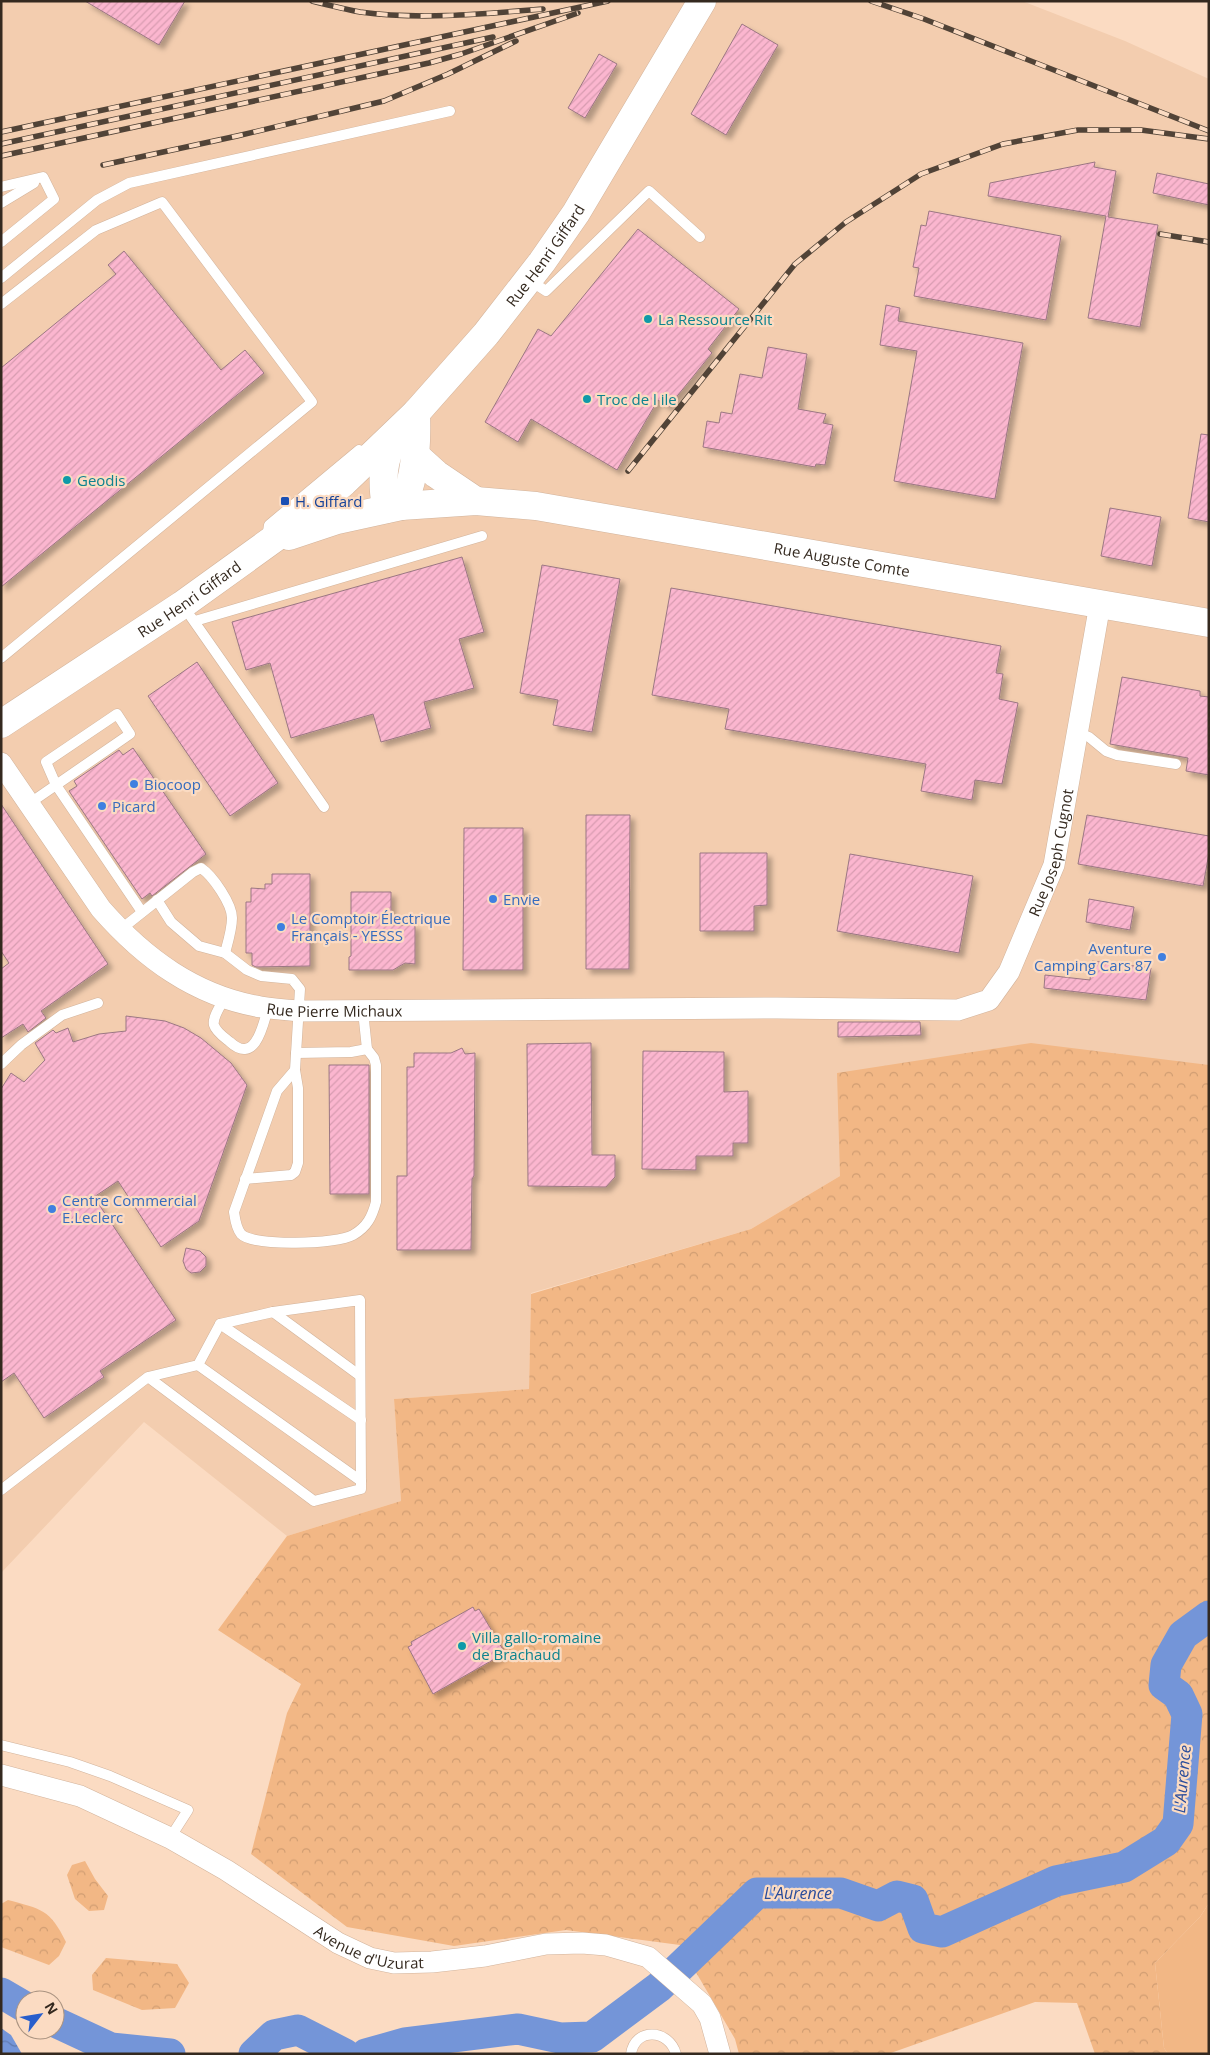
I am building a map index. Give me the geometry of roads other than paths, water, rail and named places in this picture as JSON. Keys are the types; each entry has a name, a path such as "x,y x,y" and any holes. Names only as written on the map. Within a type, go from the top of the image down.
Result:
{"street":[{"name":"Rue Henri Giffard","path":"1,724 188,613 267,544 315,507 366,452 414,410 486,334 535,271 576,213 700,6"},
{"path":"394,508 411,478 417,438 414,410"},
{"path":"394,508 383,484 384,466 390,446 414,410"},
{"path":"415,455 436,474 476,501"},
{"name":"Rue Auguste Comte","path":"267,544 337,520 394,508 476,501 536,506 1209,623"},
{"name":"Rue Joseph Cugnot","path":"777,1008 958,1010 989,1000 1009,972 1054,865 1100,604"},
{"name":"Rue Pierre Michaux","path":"1,762 101,909 120,930 147,955 170,971 198,986 225,996 268,1008 300,1011 777,1008"},
{"name":"Avenue d'Uzurat","path":"1,1775 80,1796 170,1838 226,1870 338,1943 370,1958 394,1963 432,1962 485,1956 546,1944 582,1943 606,1945 648,1957 702,2004 710,2018 720,2054"}],"lane":[{"path":"1,278 97,200 128,183 450,111"},
{"path":"1,187 43,177"},
{"path":"1,203 43,177"},
{"path":"1,242 54,199 43,177"},
{"path":"535,271 546,291 649,191 700,237"},
{"path":"1,304 96,230 162,202 312,402 1,658"},
{"path":"324,806 188,613 482,536"},
{"path":"30,803 56,785 130,734 118,714 46,762 56,785 142,912"},
{"path":"1077,732 1089,737 1106,751 1117,755 1176,764"},
{"path":"120,930 193,872 201,868 208,873 230,906 232,918 226,953"},
{"path":"157,900 171,922 182,934 199,946 226,953 247,970 261,976 292,979 300,989 295,1070 298,1088 298,1163 295,1172 291,1175 245,1179"},
{"path":"225,996 214,1019 214,1025 237,1048 242,1050 255,1043 261,1033 268,1008"},
{"path":"1,1064 21,1044 62,1015 98,1003"},
{"path":"295,1070 277,1091 234,1212 236,1225 241,1234 249,1240 268,1243 341,1240 362,1229 371,1218 376,1202 376,1065 374,1058 367,1049 363,1011"},
{"path":"296,1053 351,1052 367,1049"},
{"path":"148,1376 314,1501 361,1489 360,1300 273,1312 220,1324 198,1365"},
{"path":"273,1312 359,1375"},
{"path":"220,1324 361,1420"},
{"path":"1,1490 148,1376 198,1365 361,1481"},
{"path":"1,1745 70,1762 110,1776 188,1810 170,1838"},
{"path":"631,2054 635,2043 641,2038 656,2034 669,2041 676,2054"}],"water":[{"path":"1,2028 11,2035 22,2054 1,2054"}],"waterway":[{"name":"L'Aurence","path":"366,2054 405,2043 518,2029 560,2038 592,2037 659,1987 757,1893 841,1893 878,1906 897,1896 913,1900 923,1928 942,1932 1056,1881 1124,1867 1166,1841 1178,1824 1187,1714 1178,1695 1164,1685 1166,1665 1183,1635 1209,1616"},
{"name":"L'Aurence","path":"1,1993 15,2001"},
{"name":"L'Aurence","path":"65,2027 111,2048 170,2054"},
{"name":"L'Aurence","path":"254,2054 274,2035 298,2030 345,2054"}],"railway":[{"path":"312,1 360,12 405,16 498,13 543,9"},
{"path":"1,132 608,1"},
{"path":"871,1 924,19 1209,131"},
{"path":"1,156 429,63 461,54 578,13"},
{"path":"1,144 493,37"},
{"path":"103,165 384,101 448,74 516,41"},
{"path":"628,471 795,264 846,222 921,174 1003,144 1078,130 1141,130 1209,139"},
{"path":"1160,234 1209,242"}],"place":[{"name":"La Ressource Rit","path":"648,319"},
{"name":"Troc de l ile","path":"587,399"},
{"name":"Geodis","path":"67,480"},
{"name":"H. Giffard","path":"285,501"},
{"name":"Biocoop","path":"134,784"},
{"name":"Picard","path":"102,806"},
{"name":"Envie","path":"493,899"},
{"name":"Le Comptoir Électrique Français - YESSS","path":"281,927"},
{"name":"Aventure Camping Cars 87","path":"1162,957"},
{"name":"Centre Commercial E.Leclerc","path":"52,1209"},
{"name":"Villa gallo-romaine de Brachaud","path":"462,1646"}]}
